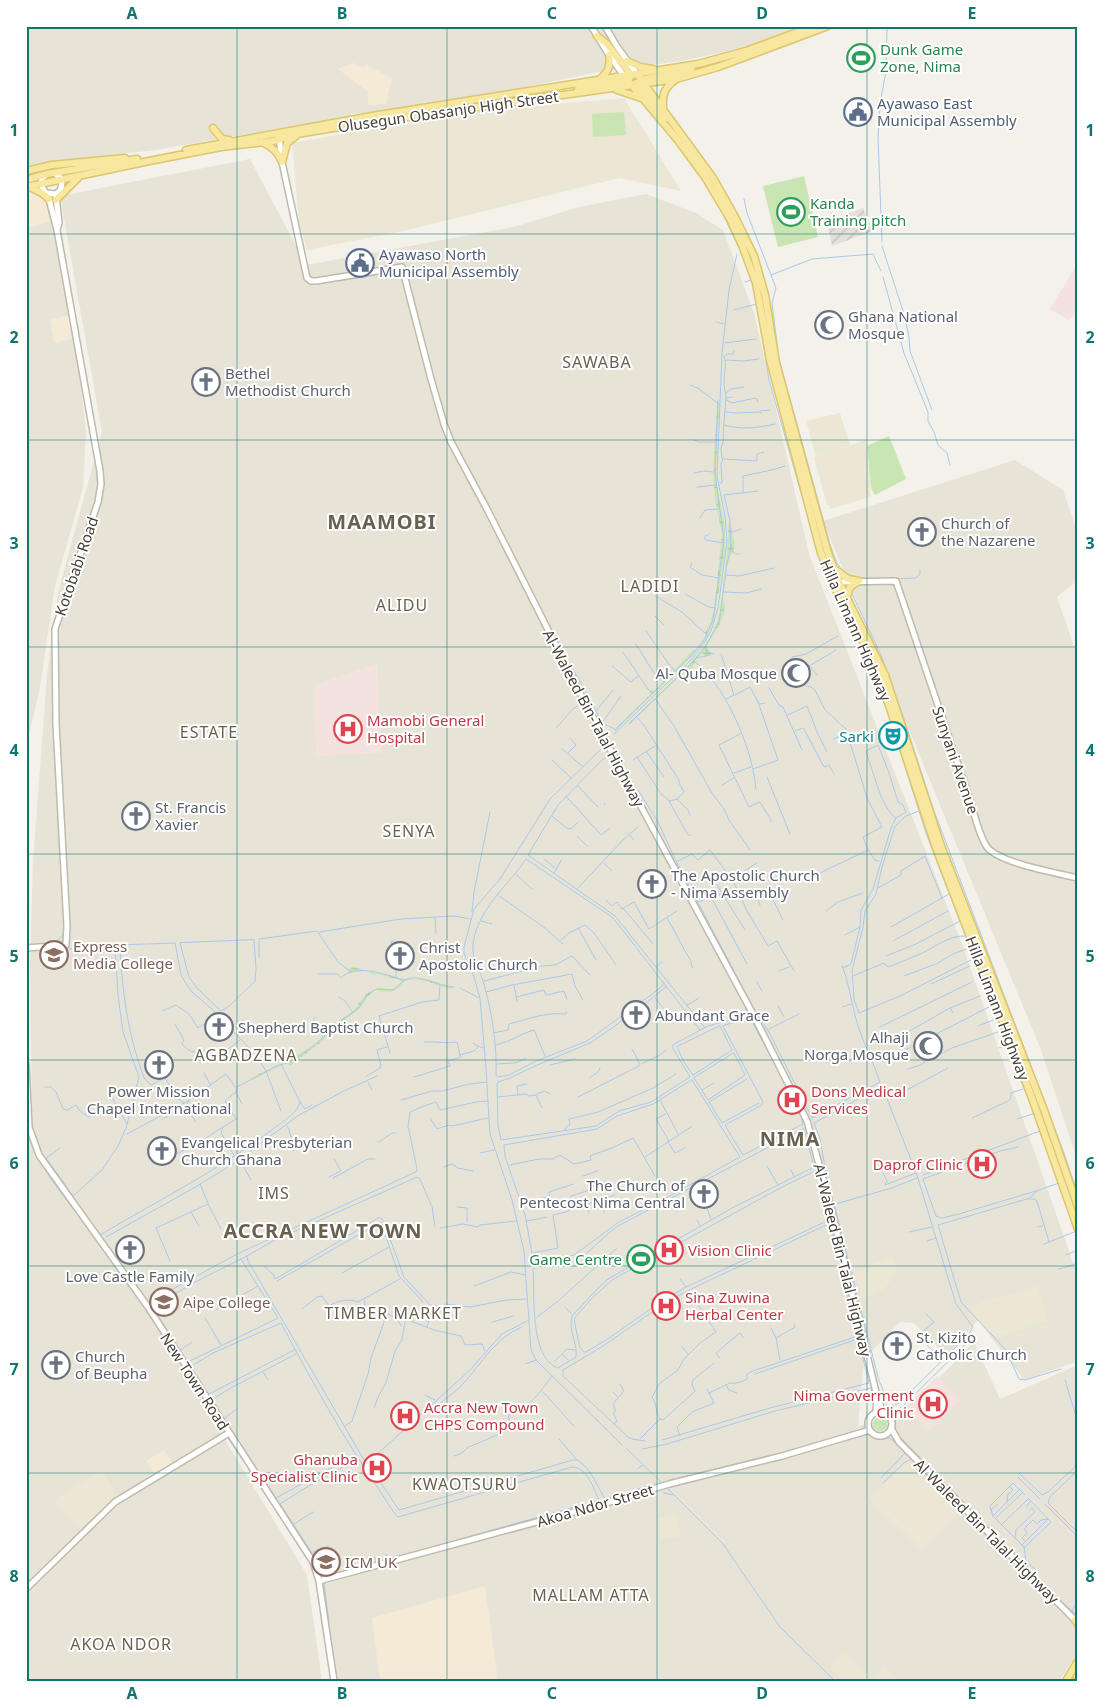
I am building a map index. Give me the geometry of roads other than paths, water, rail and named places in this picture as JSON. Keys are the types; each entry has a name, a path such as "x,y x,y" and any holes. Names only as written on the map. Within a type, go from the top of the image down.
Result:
{"main road":[{"name":"Olusegun Obasanjo High Street","path":"27,185 41,185 167,158 261,142 278,135 297,134 567,93 608,89 656,70 698,64 746,51 814,26"},
{"name":"Olusegun Obasanjo High Street","path":"27,185 50,173 599,80 676,79 718,67 828,26"},
{"path":"596,34 607,44 662,114 671,121"},
{"path":"599,80 610,65 609,55"},
{"path":"626,60 640,67 656,70"},
{"path":"567,93 580,88 689,69 698,64"},
{"path":"663,108 664,90 676,79"},
{"name":"Hilla Limann Highway","path":"634,80 642,98 677,139 705,177 742,245 756,283 770,360 821,553 830,576 879,675 936,848 1032,1098 1078,1229"},
{"name":"Hilla Limann Highway","path":"634,80 663,108 703,163 724,195 748,242 759,269 776,363 822,537 840,582 885,675 942,846 1044,1110 1078,1207"},
{"path":"608,89 627,92 642,98"},
{"path":"210,145 213,139 213,130 222,139 233,141"},
{"path":"282,162 287,143 297,134"},
{"path":"261,142 273,149 282,162"},
{"path":"26,171 63,164 128,157 139,159"},
{"path":"56,197 79,177"},
{"path":"27,185 47,196"},
{"path":"834,568 848,579 859,581"},
{"path":"847,596 850,587 859,581"},
{"path":"1066,1681 1078,1661"}],"street":[{"path":"591,26 609,55 634,80"},
{"path":"596,34 602,32 605,26"},
{"path":"605,26 626,60 634,80"},
{"name":"Al-Waleed Bin-Talal Highway","path":"278,135 307,278 311,281 316,281 402,267 434,392 451,442 610,749 754,1016 807,1121 832,1212 877,1396 883,1413"},
{"path":"56,197 47,196 41,185 42,178 50,173 59,176 62,180 62,188 56,197 59,223 57,230"},
{"name":"Kotobabi Road","path":"26,948 66,945 67,926 56,724 55,630 98,502 101,484 57,230 47,196"},
{"path":"830,576 840,582 859,581"},
{"name":"Sunyani Avenue","path":"859,581 896,581 970,803 988,848 1001,858 1078,878"},
{"name":"New Town Road","path":"26,1065 28,1122 39,1155 148,1307 308,1553 317,1570 334,1681"},
{"name":"Al-Waleed Bin-Talal Highway","path":"876,1413 877,1396"},
{"path":"876,1413 883,1413 890,1418 891,1428 884,1435 875,1435 870,1430 869,1420 876,1413"},
{"name":"Al Waleed Bin Talal Highway","path":"891,1428 899,1442 1077,1622"},
{"name":"Akoa Ndor Street","path":"319,1580 669,1484 782,1456 870,1430"},
{"path":"26,1589 115,1502 229,1433"},
{"name":"Al Waleed Bin Talal Highway","path":"884,1435 899,1442"}],"waterway":[{"path":"882,242 878,138 880,104 886,71 887,26"},
{"path":"744,199 747,213 776,288 772,303 779,359 836,561 842,570 848,574 866,579 916,578 920,574 920,570"},
{"path":"717,204 740,250"},
{"path":"882,246 904,314 910,351 932,410"},
{"path":"614,734 691,660 711,631 718,608 727,542 725,516 717,476 722,353 729,290 737,254"},
{"path":"771,275 812,259 873,254 881,271"},
{"path":"883,277 904,353 928,412 928,421 938,445 947,453 950,465"},
{"path":"745,282 751,280"},
{"path":"733,310 757,304"},
{"path":"759,316 769,380 815,542"},
{"path":"716,322 724,324"},
{"path":"725,343 756,339"},
{"path":"720,483 722,483 721,464 723,459 721,448 726,398 724,356 733,354 734,351"},
{"path":"726,360 744,361 759,359"},
{"path":"690,385 698,388 720,405"},
{"path":"726,393 731,389 744,387"},
{"path":"726,398 732,397"},
{"path":"726,400 732,403 756,398 758,402"},
{"path":"616,729 690,657 705,639 713,620 724,540 715,473 718,400"},
{"path":"760,411 770,410"},
{"path":"725,412 760,412 762,414"},
{"path":"724,425 736,428 749,428 775,424"},
{"path":"694,440 699,442 715,442"},
{"path":"724,459 757,461 757,454 764,452"},
{"path":"743,492 743,476 785,466"},
{"path":"694,473 713,472"},
{"path":"697,487 716,485"},
{"path":"630,723 692,663 705,647 719,622 731,548 730,521 724,495 758,491"},
{"path":"700,518 705,510 718,509"},
{"path":"730,533 741,529"},
{"path":"710,534 705,536 705,540 724,543"},
{"path":"731,550 736,554 740,554"},
{"path":"692,563 690,567 702,575 719,578"},
{"path":"726,575 739,576 774,568"},
{"path":"825,572 832,589"},
{"path":"889,584 894,586 898,596"},
{"path":"723,592 746,593 761,589"},
{"path":"851,592 881,655 934,811 1064,1153 1078,1195"},
{"path":"685,594 709,607 715,608"},
{"path":"655,596 682,612 706,634"},
{"path":"655,616 664,625"},
{"path":"646,631 675,671"},
{"path":"817,675 809,665 794,669 791,666 792,657 806,654 838,636"},
{"path":"635,643 654,673 664,682"},
{"path":"705,648 708,652 714,654"},
{"path":"811,665 836,650"},
{"path":"623,652 648,689 653,693"},
{"path":"697,658 709,655 709,653"},
{"path":"721,654 734,695 726,699"},
{"path":"694,661 706,671 732,712 750,759 756,789"},
{"path":"573,663 571,664 572,667 603,724 616,731"},
{"path":"870,664 883,698"},
{"path":"612,666 631,682 638,676"},
{"path":"806,686 815,690 825,710 846,729 867,798 882,827 863,837 867,848 875,860 879,861"},
{"path":"735,695 750,687 759,704 765,703"},
{"path":"769,688 779,705 783,707 802,750"},
{"path":"596,711 613,690"},
{"path":"603,722 621,696"},
{"path":"753,769 778,760 757,699"},
{"path":"656,700 674,726 712,793 750,850"},
{"path":"556,728 573,709 582,703 603,747"},
{"path":"788,715 807,706 827,752"},
{"path":"889,716 926,833 1039,1127"},
{"path":"637,717 679,780 684,792 677,799"},
{"path":"795,731 804,729 824,767 829,765 834,774"},
{"path":"740,734 719,745 749,807 760,802 771,822"},
{"path":"833,739 846,734"},
{"path":"568,753 576,745 570,738"},
{"path":"843,968 851,964 860,927 861,910 873,889 891,828 896,818 906,812 903,805 898,802 878,745 866,751 883,799 891,814 896,818"},
{"path":"633,760 655,746"},
{"path":"562,749 582,766"},
{"path":"601,749 550,799 500,879 474,909 464,953 480,998 490,1134 512,1200 524,1251 531,1350 536,1360 622,1445"},
{"path":"646,751 664,777"},
{"path":"611,755 603,759 558,805 528,855 615,916 705,1028"},
{"path":"637,757 661,794 670,801 677,799 688,810 690,815"},
{"path":"552,760 571,778"},
{"path":"734,773 751,767"},
{"path":"767,777 790,834"},
{"path":"722,785 734,778"},
{"path":"578,786 598,807"},
{"path":"638,790 658,822 675,859 753,1007 770,1034 812,1118 880,1082 858,1027 842,966"},
{"path":"566,796 601,835 610,828"},
{"path":"669,801 688,835 691,835"},
{"path":"919,811 906,816 895,826 876,894 865,911 852,971 854,999 859,1013 900,996 973,959"},
{"path":"472,912 474,892 490,812"},
{"path":"552,816 568,829 578,822"},
{"path":"577,889 623,840 638,827"},
{"path":"629,834 633,839"},
{"path":"577,836 587,846"},
{"path":"678,861 692,854 698,860 710,850 728,874 730,874 747,911 768,946 777,941 794,971"},
{"path":"818,874 868,850"},
{"path":"878,888 901,875 901,871 925,856 942,898"},
{"path":"664,982 662,986 655,992 587,1041 536,1061 509,1075 498,1077 496,1075 496,1052 492,1018 484,984 474,955 474,939 485,913 526,859 612,917 621,928 700,1030"},
{"path":"544,859 555,868"},
{"path":"554,873 562,859"},
{"path":"667,860 746,1008 747,1015 708,1026 674,1044 672,1047 690,1077 651,1102 619,1111 596,1126 501,1140 498,1125 498,1082 592,1042 667,986"},
{"path":"604,863 612,871"},
{"path":"734,882 746,875 744,871 757,863"},
{"path":"516,874 532,889"},
{"path":"717,885 722,893"},
{"path":"757,894 769,886"},
{"path":"767,887 783,920"},
{"path":"695,895 705,889"},
{"path":"713,892 715,897 722,893 745,930"},
{"path":"756,893 760,905"},
{"path":"826,911 838,902 863,893"},
{"path":"891,927 949,894"},
{"path":"499,896 545,928 563,944"},
{"path":"699,902 711,897 747,964"},
{"path":"606,900 612,906 617,902 622,909 634,902 649,929 677,911"},
{"path":"623,908 653,944"},
{"path":"893,941 948,911"},
{"path":"319,932 401,919 454,916 471,919"},
{"path":"435,917 436,933"},
{"path":"667,918 693,968"},
{"path":"481,921 492,924"},
{"path":"886,956 916,944 960,921"},
{"path":"561,940 569,933 585,925 594,933 616,965"},
{"path":"845,935 860,927"},
{"path":"578,928 596,960"},
{"path":"259,957 259,939 317,931 338,962 351,972"},
{"path":"26,945 54,942 62,937 64,932"},
{"path":"853,976 884,963 888,967 947,940 965,936"},
{"path":"254,940 255,981 228,1007 221,1011 198,989 189,977 180,943 254,940"},
{"path":"394,941 391,941 393,952 396,955 396,977"},
{"path":"69,949 87,946 175,943 181,975 185,982 192,992 214,1011 256,1055 266,1071 281,1111"},
{"path":"60,1148 46,1158 73,1196 102,1170 118,1146 126,1128 139,1077 123,1032 118,995 115,945"},
{"path":"120,946 122,980 127,1013 138,1062 144,1078 151,1085 165,1078 178,1099 184,1103"},
{"path":"904,976 938,963 953,954 969,948"},
{"path":"484,981 542,966 555,965 572,956 590,975"},
{"path":"657,966 662,962"},
{"path":"931,984 970,966"},
{"path":"779,971 789,967"},
{"path":"318,974 337,974 341,978 354,971 362,970 403,980"},
{"path":"486,992 512,985 572,974 575,986 583,1000"},
{"path":"235,1157 221,1133 223,1127 236,1119 225,1101 236,1092 237,1087 277,1066 290,1062 310,1049 342,1020 359,1008 367,996 377,989 393,990 410,978 453,987"},
{"path":"757,982 762,991"},
{"path":"880,1027 972,982"},
{"path":"390,1053 379,1016 422,1002 439,1000 440,985"},
{"path":"514,985 517,1001"},
{"path":"460,988 479,998"},
{"path":"516,997 544,990 546,995 564,991 567,999"},
{"path":"894,1040 948,1009 980,996"},
{"path":"339,997 345,1001 353,1013"},
{"path":"655,998 666,1011"},
{"path":"687,1005 699,998"},
{"path":"842,1007 851,1004"},
{"path":"162,1011 176,1005 189,1014 198,1028 217,1016"},
{"path":"778,1006 784,1017"},
{"path":"905,1050 991,1006"},
{"path":"951,1009 953,1013"},
{"path":"493,1033 508,1030 509,1024 544,1015 566,1014 566,1012"},
{"path":"698,1019 707,1013"},
{"path":"769,1029 799,1014"},
{"path":"717,1016 715,1018 718,1023"},
{"path":"315,1017 312,1023 323,1037"},
{"path":"750,1018 799,1109 803,1124 743,1155 725,1125 762,1105 763,1102 723,1026 750,1018"},
{"path":"978,1026 996,1019"},
{"path":"175,1024 184,1040 182,1044 188,1050 194,1052 208,1050 215,1059 240,1040"},
{"path":"720,1026 732,1050 693,1075 677,1047 720,1026"},
{"path":"496,1045 534,1030 545,1056"},
{"path":"923,1061 929,1060 952,1048 1001,1031"},
{"path":"424,1042 457,1042 460,1055"},
{"path":"473,1043 484,1048"},
{"path":"999,1048 1007,1045"},
{"path":"365,1077 380,1068 377,1050 387,1047"},
{"path":"414,1077 450,1066 448,1061 474,1051 478,1047"},
{"path":"578,1097 639,1066 639,1062 632,1049"},
{"path":"641,1064 666,1050"},
{"path":"734,1053 745,1075 708,1100 694,1078 734,1053"},
{"path":"496,1064 515,1063 526,1058"},
{"path":"550,1065 575,1059"},
{"path":"908,1069 925,1062"},
{"path":"281,1064 305,1109 312,1105"},
{"path":"589,1078 598,1072 600,1068"},
{"path":"903,1092 948,1068"},
{"path":"204,1073 210,1084"},
{"path":"127,1134 188,1101 226,1074 235,1087"},
{"path":"565,1130 570,1125 569,1119 598,1112 653,1088 676,1074"},
{"path":"106,1237 233,1164 299,1115 377,1076"},
{"path":"747,1079 709,1102 722,1123 759,1103"},
{"path":"692,1080 740,1157 619,1222 574,1255 538,1262 533,1259 525,1215 505,1156 504,1145 597,1129 617,1116 653,1104 692,1080"},
{"path":"368,1082 372,1090"},
{"path":"401,1100 432,1091 442,1091 469,1084 487,1082"},
{"path":"702,1090 714,1083"},
{"path":"518,1095 517,1086 527,1084"},
{"path":"833,1201 820,1139 814,1123 882,1086 917,1175 956,1304 973,1327 969,1334 898,1404 887,1407 834,1204"},
{"path":"44,1087 51,1087 56,1092 63,1109 67,1110 76,1105 88,1117 116,1105 127,1124"},
{"path":"972,1118 1008,1101 1011,1098 1011,1093 1023,1089"},
{"path":"537,1094 545,1091 550,1094"},
{"path":"236,1092 242,1104"},
{"path":"498,1097 526,1094 529,1096 536,1095 542,1108"},
{"path":"111,1095 116,1105"},
{"path":"660,1100 678,1134"},
{"path":"162,1119 185,1108 189,1101"},
{"path":"149,1302 237,1254 416,1172 408,1126 410,1112 436,1102 440,1110 488,1101"},
{"path":"100,1235 231,1158 289,1117 299,1106 300,1102"},
{"path":"186,1108 196,1122"},
{"path":"665,1114 656,1119 669,1141"},
{"path":"1017,1119 1033,1114"},
{"path":"430,1118 437,1129 488,1118"},
{"path":"26,1126 37,1155 45,1169 91,1232"},
{"path":"287,1126 294,1151"},
{"path":"162,1161 200,1142 223,1127"},
{"path":"645,1157 691,1127"},
{"path":"804,1129 814,1167 734,1207 608,1279 572,1316 571,1326 576,1347 576,1357 558,1368 549,1362 542,1352 535,1324 533,1269 535,1267 558,1265 578,1259 618,1226 804,1129"},
{"path":"923,1175 1040,1131"},
{"path":"379,1142 392,1133 396,1133"},
{"path":"510,1165 539,1159 553,1159 560,1155 574,1164 591,1160 590,1156 633,1138 655,1176"},
{"path":"668,1142 675,1153 685,1148"},
{"path":"1018,1147 1000,1151 923,1179 936,1216 942,1218 959,1214 1059,1183"},
{"path":"480,1153 494,1150"},
{"path":"984,1157 987,1164"},
{"path":"329,1177 341,1171 334,1159"},
{"path":"333,1178 368,1159 375,1159"},
{"path":"240,1160 251,1180"},
{"path":"444,1167 452,1164 458,1168 473,1171"},
{"path":"767,1166 778,1185"},
{"path":"791,1170 794,1176"},
{"path":"818,1170 829,1220 684,1288 586,1352 580,1348 574,1319 591,1299 612,1280 782,1187 818,1170"},
{"path":"583,1176 597,1171"},
{"path":"883,1173 887,1181 885,1185 916,1173"},
{"path":"435,1227 432,1207 420,1179 417,1177 273,1241 247,1256 248,1261 364,1460 368,1461 374,1457 469,1371 502,1334 527,1321"},
{"path":"835,1204 892,1188 917,1178"},
{"path":"571,1208 571,1196 590,1190 590,1188 607,1181"},
{"path":"200,1184 208,1203"},
{"path":"522,1204 550,1196 549,1192 573,1184"},
{"path":"1036,1191 1027,1199 938,1225 961,1302 1006,1350 1019,1379 1025,1380 1061,1369"},
{"path":"532,1253 558,1248 553,1215 615,1195"},
{"path":"1028,1199 1037,1201 1049,1242"},
{"path":"601,1200 604,1213"},
{"path":"705,1203 711,1219"},
{"path":"170,1261 156,1228 208,1204 221,1229"},
{"path":"586,1205 589,1213"},
{"path":"457,1207 467,1208 467,1222"},
{"path":"1068,1211 1078,1241"},
{"path":"191,1212 199,1226"},
{"path":"527,1221 547,1217"},
{"path":"265,1267 274,1275 274,1279 279,1277 378,1218 381,1218 404,1277 430,1305 443,1307 445,1304 470,1307 506,1300 527,1299"},
{"path":"697,1220 700,1226"},
{"path":"440,1228 463,1224 478,1227 480,1225 516,1221"},
{"path":"277,1281 381,1222 399,1276 423,1302"},
{"path":"662,1440 770,1408 869,1383 830,1224"},
{"path":"645,1441 628,1437 563,1376 563,1370 683,1293 826,1225"},
{"path":"1037,1227 1043,1226"},
{"path":"909,1232 932,1227"},
{"path":"1044,1244 1074,1232"},
{"path":"927,1241 936,1238"},
{"path":"656,1243 658,1249"},
{"path":"342,1273 389,1247"},
{"path":"537,1317 557,1302 617,1248"},
{"path":"1066,1255 1078,1250"},
{"path":"153,1310 151,1308 195,1282 247,1256"},
{"path":"188,1362 278,1318 241,1259"},
{"path":"1059,1269 1078,1263"},
{"path":"474,1286 511,1272 525,1275"},
{"path":"302,1309 317,1297 322,1296 329,1306 343,1301 351,1300 358,1302 400,1279"},
{"path":"680,1279 686,1287"},
{"path":"216,1310 258,1286"},
{"path":"660,1419 652,1397 660,1383 678,1370 684,1359 700,1343 716,1332 689,1291"},
{"path":"362,1312 365,1305 364,1300"},
{"path":"565,1307 572,1314"},
{"path":"427,1327 432,1309"},
{"path":"381,1311 397,1318 401,1326"},
{"path":"149,1313 218,1420 223,1431"},
{"path":"345,1426 352,1421 368,1374 371,1358 387,1314"},
{"path":"926,1314 934,1322 918,1336 942,1360"},
{"path":"492,1322 514,1316"},
{"path":"158,1317 172,1339"},
{"path":"205,1318 221,1345"},
{"path":"374,1408 386,1383 395,1351 402,1340 405,1322 408,1320 434,1330 461,1336 465,1345 482,1344 485,1351"},
{"path":"190,1367 213,1353 281,1323 338,1426 398,1517 572,1467 578,1468 586,1475 599,1500 397,1557"},
{"path":"776,1338 795,1327 794,1324"},
{"path":"433,1409 463,1384 496,1344 522,1327"},
{"path":"771,1328 776,1338 780,1360"},
{"path":"720,1358 716,1353 740,1333 743,1337"},
{"path":"709,1393 730,1383 747,1379 747,1374 750,1372 858,1336"},
{"path":"904,1405 973,1337"},
{"path":"755,1374 858,1339"},
{"path":"179,1351 192,1342"},
{"path":"682,1347 688,1354"},
{"path":"555,1361 567,1349 575,1350"},
{"path":"209,1394 294,1350"},
{"path":"212,1400 227,1390 296,1354"},
{"path":"563,1355 568,1360"},
{"path":"525,1364 536,1360"},
{"path":"186,1361 276,1498 354,1455"},
{"path":"640,1439 660,1419 663,1420 695,1391 692,1385 693,1380 714,1363"},
{"path":"263,1372 268,1380"},
{"path":"454,1456 461,1454 468,1447 510,1429 508,1415 528,1404 552,1376"},
{"path":"1065,1380 1078,1423"},
{"path":"614,1424 617,1421 613,1413 616,1411 613,1404 624,1391 620,1384"},
{"path":"726,1385 729,1390 737,1393"},
{"path":"642,1449 667,1444 775,1411 871,1388 874,1408 866,1417 862,1430 778,1454 679,1478"},
{"path":"680,1436 677,1427 692,1412 714,1403 707,1389"},
{"path":"543,1392 574,1426"},
{"path":"613,1392 618,1397"},
{"path":"425,1395 435,1400"},
{"path":"895,1431 895,1418 901,1407"},
{"path":"225,1418 238,1408"},
{"path":"829,1445 865,1435"},
{"path":"899,1436 972,1511"},
{"path":"228,1438 246,1465"},
{"path":"883,1439 889,1438 898,1444"},
{"path":"559,1439 577,1460 586,1467 605,1499 648,1486"},
{"path":"627,1449 662,1483"},
{"path":"881,1478 906,1452"},
{"path":"326,1577 322,1575 312,1553 280,1504 357,1459"},
{"path":"883,1483 904,1463 911,1459 967,1516"},
{"path":"371,1468 399,1510 577,1460"},
{"path":"721,1474 768,1462"},
{"path":"1019,1473 1042,1495 1048,1492 1078,1464"},
{"path":"637,1469 643,1465"},
{"path":"248,1469 271,1502"},
{"path":"1078,1470 1050,1497 1048,1503 1078,1533"},
{"path":"668,1488 712,1476"},
{"path":"1018,1477 1040,1499"},
{"path":"1025,1495 1013,1483 990,1506 993,1516 1024,1547 1026,1561 1036,1570 1036,1576"},
{"path":"993,1516 1007,1502 1008,1494 1013,1490 1010,1487"},
{"path":"667,1488 723,1544 780,1627 835,1681"},
{"path":"1008,1501 1019,1490"},
{"path":"664,1493 673,1495"},
{"path":"996,1518 1022,1493"},
{"path":"635,1497 642,1495"},
{"path":"1024,1548 1051,1522 1028,1498"},
{"path":"1002,1524 1028,1499"},
{"path":"1026,1507 1030,1502"},
{"path":"991,1510 998,1504"},
{"path":"1045,1504 1078,1537"},
{"path":"1015,1538 1016,1530 1035,1512 1032,1508 1030,1510"},
{"path":"294,1524 313,1512"},
{"path":"977,1517 1051,1592"},
{"path":"1025,1541 1022,1538 1027,1533 1024,1529 1033,1520 1037,1524 1041,1520 1048,1519"},
{"path":"1022,1545 1048,1519"},
{"path":"398,1562 477,1541"},
{"path":"313,1552 328,1546"},
{"path":"386,1554 389,1559"},
{"path":"374,1557 377,1563"},
{"path":"329,1622 324,1585 326,1582 334,1579"},
{"path":"1057,1598 1078,1616"},
{"path":"1072,1611 1075,1605"}],"place":[{"name":"Dunk Game Zone, Nima","path":"861,58"},
{"name":"Ayawaso East Municipal Assembly","path":"858,112"},
{"name":"Kanda Training pitch","path":"791,212"},
{"name":"Ayawaso North Municipal Assembly","path":"360,263"},
{"name":"Ghana National Mosque","path":"829,325"},
{"name":"Bethel Methodist Church","path":"206,382"},
{"name":"Church of the Nazarene","path":"922,532"},
{"name":"Al- Quba Mosque","path":"796,673"},
{"name":"Mamobi General Hospital","path":"348,729"},
{"name":"Sarki","path":"893,736"},
{"name":"St. Francis Xavier","path":"136,816"},
{"name":"The Apostolic Church - Nima Assembly","path":"652,884"},
{"name":"Express Media College","path":"54,955"},
{"name":"Christ Apostolic Church","path":"400,956"},
{"name":"Abundant Grace","path":"636,1015"},
{"name":"Shepherd Baptist Church","path":"219,1027"},
{"name":"Alhaji Norga Mosque","path":"928,1046"},
{"name":"Power Mission Chapel International","path":"159,1065"},
{"name":"Dons Medical Services","path":"792,1100"},
{"name":"Evangelical Presbyterian Church Ghana","path":"162,1151"},
{"name":"Daprof Clinic","path":"982,1164"},
{"name":"The Church of Pentecost Nima Central","path":"704,1194"},
{"name":"Love Castle Family","path":"130,1250"},
{"name":"Vision Clinic","path":"669,1250"},
{"name":"Game Centre","path":"641,1259"},
{"name":"Aipe College","path":"164,1302"},
{"name":"Sina Zuwina Herbal Center","path":"666,1306"},
{"name":"St. Kizito Catholic Church","path":"897,1346"},
{"name":"Church of Beupha","path":"56,1365"},
{"name":"Nima Goverment Clinic","path":"933,1404"},
{"name":"Accra New Town CHPS Compound","path":"405,1416"},
{"name":"Ghanuba Specialist Clinic","path":"377,1468"},
{"name":"ICM UK","path":"326,1562"}],"district":[{"name":"SAWABA","path":"597,362"},
{"name":"MAAMOBI","path":"382,521"},
{"name":"LADIDI","path":"650,586"},
{"name":"ALIDU","path":"402,605"},
{"name":"ESTATE","path":"209,732"},
{"name":"SENYA","path":"409,831"},
{"name":"AGBADZENA","path":"246,1055"},
{"name":"NIMA","path":"790,1138"},
{"name":"IMS","path":"274,1193"},
{"name":"ACCRA NEW TOWN","path":"323,1230"},
{"name":"TIMBER MARKET","path":"393,1313"},
{"name":"KWAOTSURU","path":"465,1484"},
{"name":"MALLAM ATTA","path":"591,1595"},
{"name":"AKOA NDOR","path":"121,1644"}]}
